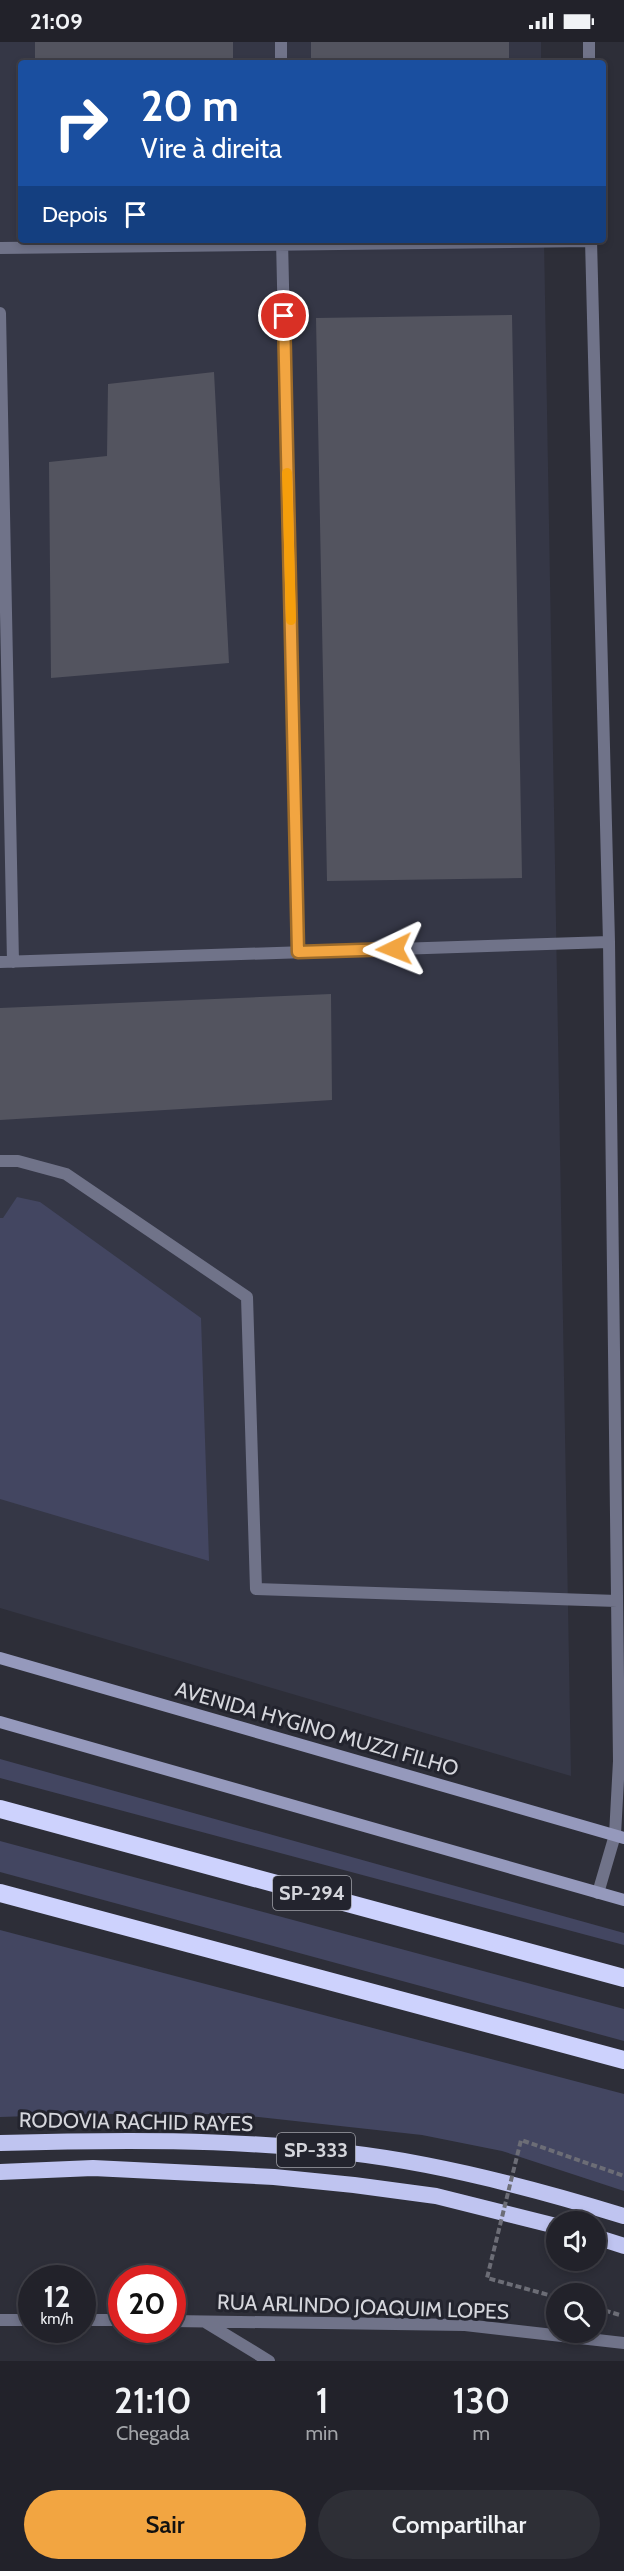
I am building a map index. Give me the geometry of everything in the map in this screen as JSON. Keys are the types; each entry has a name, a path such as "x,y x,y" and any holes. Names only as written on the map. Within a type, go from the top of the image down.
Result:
{"highway":[{"name":"SP-294","path":"0,1809 624,1978"},
{"path":"0,1893 624,2060"},
{"name":"RODOVIA RACHID RAYES","path":"0,2143 93,2141 229,2144 323,2150 425,2164 552,2194 624,2216"},
{"name":"SP-333","path":"0,2172 93,2168 274,2177 354,2184 436,2196 546,2224"},
{"path":"606,2240 624,2246"}],"main road":[{"name":"AVENIDA HYGINO MUZZI FILHO","path":"0,1658 619,1837"},
{"path":"0,1722 624,1900"}],"street":[{"path":"281,42 281,60"},
{"path":"589,42 589,60"},
{"path":"0,248 282,243 298,952"},
{"path":"591,243 609,942 619,1761 619,1837 598,1893"},
{"path":"0,312 6,962 609,942"},
{"path":"0,1161 18,1161 66,1174 247,1297 256,1589 617,1601"},
{"path":"0,2320 18,2320"},
{"name":"RUA ARLINDO JOAQUIM LOPES","path":"186,2321 465,2325 624,2343"},
{"path":"204,2321 269,2361"}],"path":[{"path":"546,2294 487,2278 521,2139 624,2176"},
{"path":"606,2311 624,2316"}],"shaded area":[{"path":"0,42 541,42 541,60 18,60 18,243 544,243 571,1776 0,1608"},
{"path":"17,1197 40,1202 201,1318 209,1561 0,1499 0,1218 3,1218"},
{"path":"0,1759 624,1933 624,1945 0,1778"},
{"path":"0,1841 624,2009 624,2041 0,1872"},
{"path":"0,1930 624,2094 624,2191 502,2151 422,2135 232,2114 91,2114 0,2117"}],"building":[{"path":"35,42 233,42 233,60 35,60"},
{"path":"311,42 509,42 509,60 311,60"},
{"path":"512,315 522,878 327,881 316,318"},
{"path":"214,372 229,663 51,678 49,462 107,456 108,384"},
{"path":"331,994 332,1100 0,1120 0,1008"}],"slow traffic":[{"path":"287,473 291,620"}],"route":[{"path":"284,316 298,952 394,949"}]}
